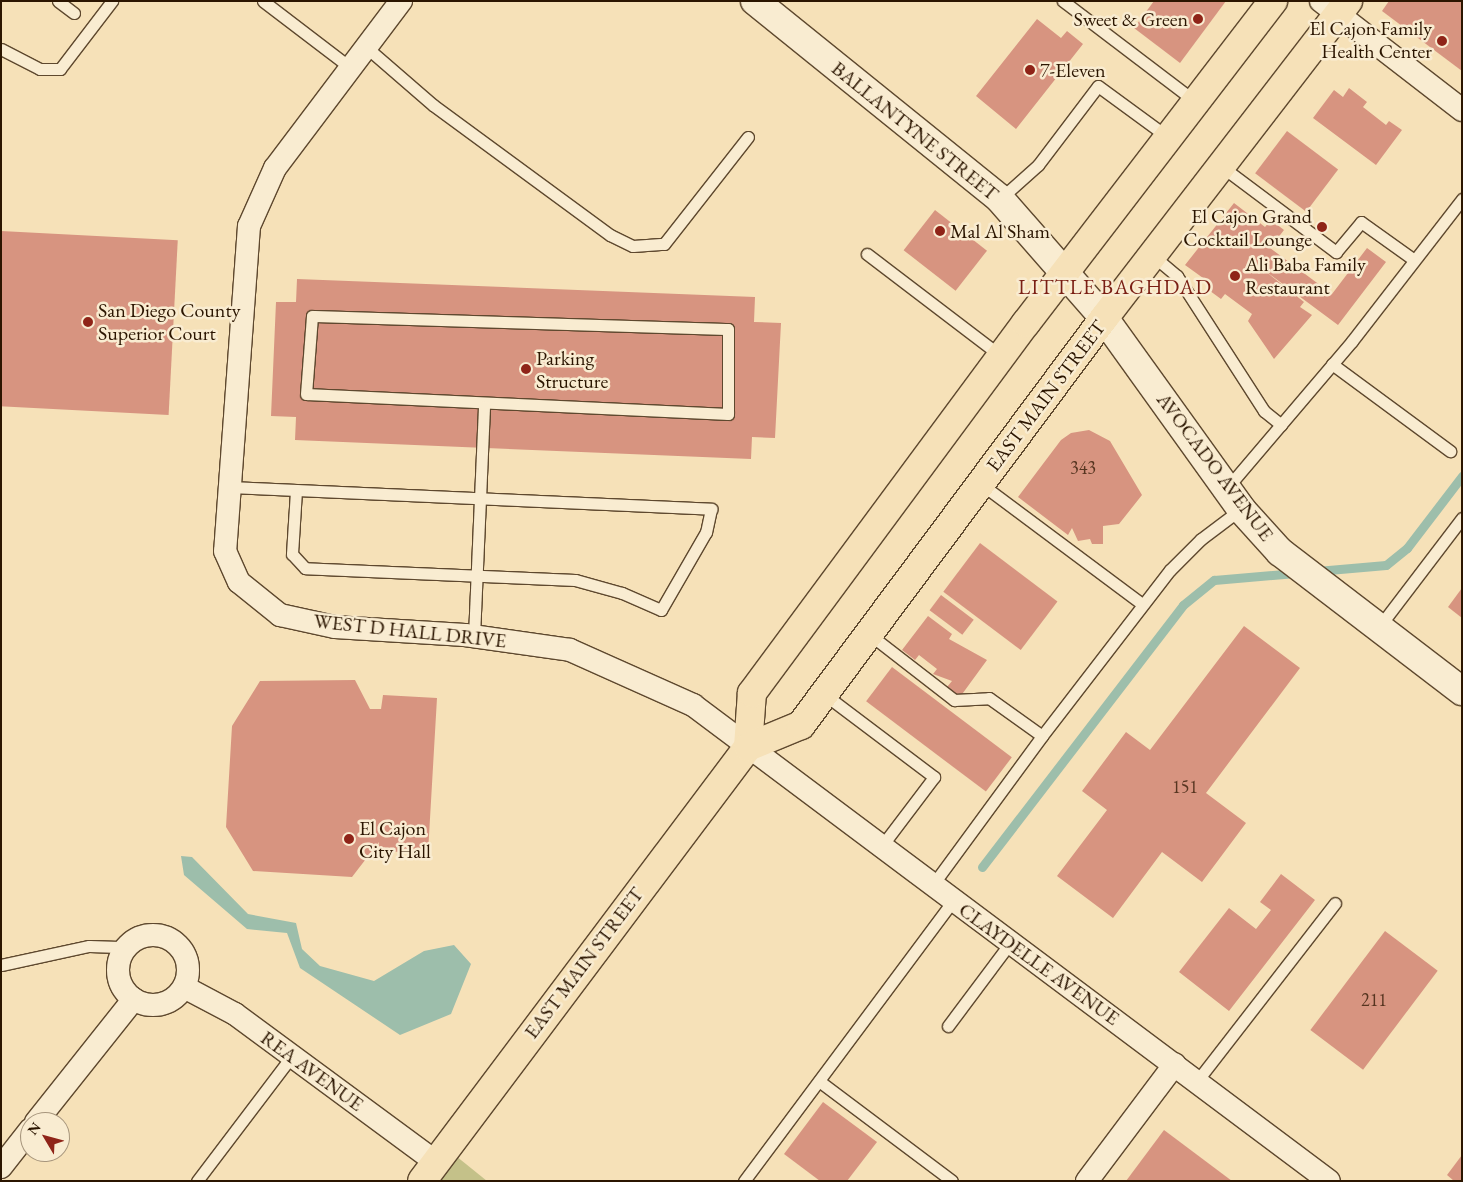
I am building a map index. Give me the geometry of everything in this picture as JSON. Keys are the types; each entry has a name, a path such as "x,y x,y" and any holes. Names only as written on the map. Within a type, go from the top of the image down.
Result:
{"main road":[{"name":"BALLANTYNE STREET","path":"754,1 1000,199 1104,318"},
{"path":"748,747 752,693 1065,273 1273,1"},
{"name":"EAST MAIN STREET","path":"429,1172 748,747 801,726 1104,318 1221,166 1336,6"},
{"name":"AVOCADO AVENUE","path":"1104,318 1234,498 1280,552 1462,691"}],"street":[{"name":"WEST D HALL DRIVE","path":"401,1 275,168 249,226 225,550 239,582 280,614 335,627 474,636 570,650 693,705 748,747"},
{"path":"1336,6 1462,110"},
{"name":"CLAYDELLE AVENUE","path":"748,747 932,886 1175,1064 1329,1181"},
{"path":"146,936 168,938 186,959 184,987 177,995 156,1005 134,999 119,975 127,947 146,936"},
{"name":"REA AVENUE","path":"184,987 235,1014 292,1056 429,1172"},
{"path":"44,1112 134,999"},
{"path":"1087,1181 1175,1064"},
{"path":"1,1166 20,1142"}],"lane":[{"path":"58,1 74,13"},
{"path":"1,49 40,69 60,69 112,1"},
{"path":"263,1 350,68"},
{"path":"1063,1 1196,102"},
{"path":"366,47 433,104 610,235 633,246 664,244 748,137"},
{"path":"1000,199 1038,165 1098,86 1169,138"},
{"path":"1221,166 1336,252 1361,222 1414,260"},
{"path":"932,886 1142,604 1201,539 1234,498 1281,425 1332,364 1462,198"},
{"path":"868,254 1002,357"},
{"path":"1152,255 1177,276 1264,412 1281,425"},
{"path":"312,316 728,329 728,414 484,406 306,394 312,316"},
{"path":"1332,364 1450,451"},
{"path":"474,636 479,576 484,406"},
{"path":"981,484 1142,604"},
{"path":"230,487 296,490 481,499 711,509 706,532 661,610 622,593 575,580 305,568 292,554 296,490"},
{"path":"1379,627 1462,518"},
{"path":"869,634 954,700 989,698 1042,736"},
{"path":"824,694 934,777 880,847"},
{"path":"744,1181 953,901"},
{"path":"1197,1081 1335,903"},
{"path":"948,1026 1010,943"},
{"path":"1,965 89,946 127,947"},
{"path":"197,1181 292,1056"},
{"path":"819,1081 952,1181"}],"shaded area":[{"path":"181,856 192,857 248,914 296,923 302,949 320,966 374,981 424,951 454,945 471,964 451,1014 400,1035 300,968 287,933 247,929 184,875"},
{"path":"456,1156 487,1181 437,1181"}],"building":[{"path":"1154,1 1226,1 1180,63 1134,28"},
{"name":"El Cajon Family Health Center","path":"1389,1 1462,1 1462,71 1382,11"},
{"name":"7-Eleven","path":"1037,19 1061,38 1067,31 1083,44 1016,129 976,96"},
{"path":"1349,88 1367,102 1363,107 1386,125 1389,121 1402,130 1376,165 1313,118 1334,90 1343,97"},
{"path":"1287,131 1338,170 1306,212 1255,173"},
{"name":"Ali Baba Family Restaurant","path":"1234,203 1265,227 1271,220 1284,230 1270,248 1332,294 1367,248 1386,262 1338,325 1260,267 1304,302 1300,307 1312,315 1274,359 1248,321 1252,314 1225,294 1221,299 1206,288 1210,283 1185,265"},
{"name":"Mal Al Sham","path":"935,210 987,251 956,291 904,250"},
{"name":"San Diego County Superior Court","path":"1,231 178,240 169,415 1,406"},
{"name":"Parking Structure","path":"297,279 755,297 754,322 781,323 775,438 752,437 751,459 295,440 296,417 271,416 276,302 296,302"},
{"path":"1089,430 1110,441 1142,495 1119,524 1103,526 1103,544 1092,544 1090,539 1078,541 1072,528 1068,535 1018,497 1061,440 1071,433"},
{"path":"980,543 1057,601 1021,650 943,592"},
{"path":"1462,588 1462,618 1448,607"},
{"path":"941,595 974,620 962,635 930,610"},
{"path":"928,616 952,634 949,639 987,660 960,697 947,687 952,681 933,674 937,669 919,655 915,660 902,650"},
{"path":"1244,626 1300,668 1206,793 1246,823 1202,882 1162,852 1113,918 1057,876 1107,810 1082,791 1126,732 1150,750"},
{"path":"892,667 1012,757 986,792 866,701"},
{"name":"El Cajon City Hall","path":"355,680 370,709 381,709 383,695 437,698 428,853 378,851 379,842 352,877 253,871 226,827 232,726 260,681"},
{"path":"1281,874 1315,900 1229,1011 1179,972 1229,908 1256,929 1271,910 1260,902"},
{"path":"1385,931 1438,971 1363,1070 1310,1030"},
{"path":"823,1102 877,1142 847,1181 820,1181 784,1154"},
{"path":"1164,1130 1232,1181 1126,1181"},
{"path":"1462,1155 1462,1181 1454,1181 1447,1175"}],"waterway":[{"path":"1317,571 1386,565 1407,548 1462,476"},
{"path":"982,867 1183,605 1214,580 1296,573"}],"place":[{"name":"Sweet & Green","path":"1198,19"},
{"name":"El Cajon Family Health Center","path":"1442,41"},
{"name":"7-Eleven","path":"1030,70"},
{"name":"El Cajon Grand Cocktail Lounge","path":"1322,227"},
{"name":"Mal Al Sham","path":"940,231"},
{"name":"Ali Baba Family Restaurant","path":"1235,276"},
{"name":"San Diego County Superior Court","path":"88,322"},
{"name":"Parking Structure","path":"526,369"},
{"name":"El Cajon City Hall","path":"349,839"}],"district":[{"name":"LITTLE BAGHDAD","path":"1115,287"}]}
